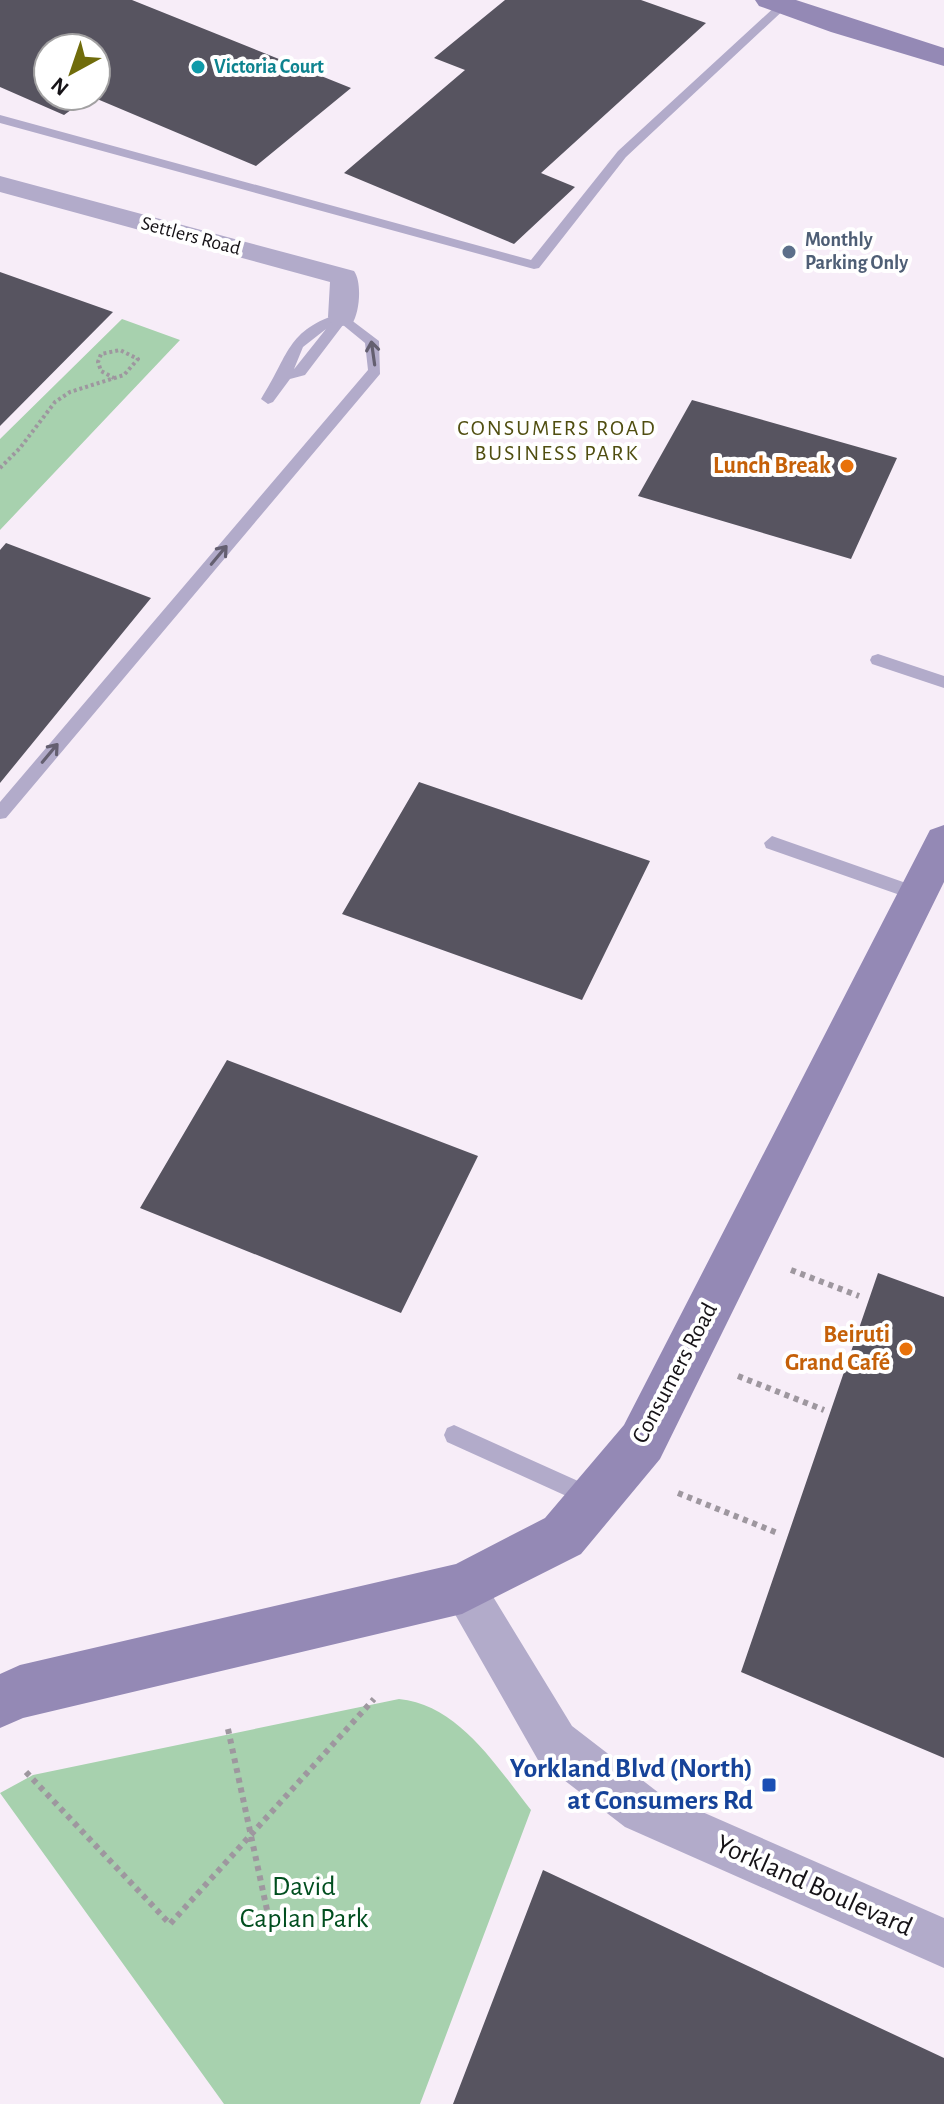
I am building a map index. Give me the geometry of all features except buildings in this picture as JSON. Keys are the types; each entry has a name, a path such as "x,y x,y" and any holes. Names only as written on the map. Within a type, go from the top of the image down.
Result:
{"street":[{"path":"776,3 944,57"},
{"name":"Settlers Road","path":"0,184 344,277 342,317"},
{"name":"Consumers Road","path":"0,1701 20,1692 462,1588 563,1536 642,1442 933,875"},
{"name":"Yorkland Boulevard","path":"462,1588 555,1743 642,1810 944,1943"}],"lane":[{"path":"0,119 534,265 622,154 776,3"},
{"path":"0,813 375,371 372,341 342,317 313,327 289,353 285,375 268,399"},
{"path":"878,660 944,682"},
{"path":"772,843 933,875"},
{"path":"454,1435 597,1499"}],"path":[{"path":"0,468 22,446 42,414 62,396 99,387 134,368 138,359 129,351 114,349 101,354 98,362 101,371 114,378"},
{"path":"791,1270 859,1296"},
{"path":"738,1376 824,1410"},
{"path":"678,1493 780,1534"},
{"path":"26,1772 170,1924 374,1699"},
{"path":"228,1729 267,1910"}],"green space":[{"path":"122,319 180,340 0,530 0,439"},
{"name":"David Caplan Park","path":"399,1699 420,1704 458,1725 490,1757 531,1810 420,2104 224,2104 0,1793 33,1775"}],"place":[{"name":"Victoria Court","path":"198,67"},
{"name":"Monthly Parking Only","path":"789,252"},
{"name":"Lunch Break","path":"847,466"},
{"name":"Beiruti Grand Café","path":"906,1349"},
{"name":"Yorkland Blvd (North) at Consumers Rd","path":"769,1785"}],"district":[{"name":"CONSUMERS ROAD BUSINESS PARK","path":"557,440"}]}
